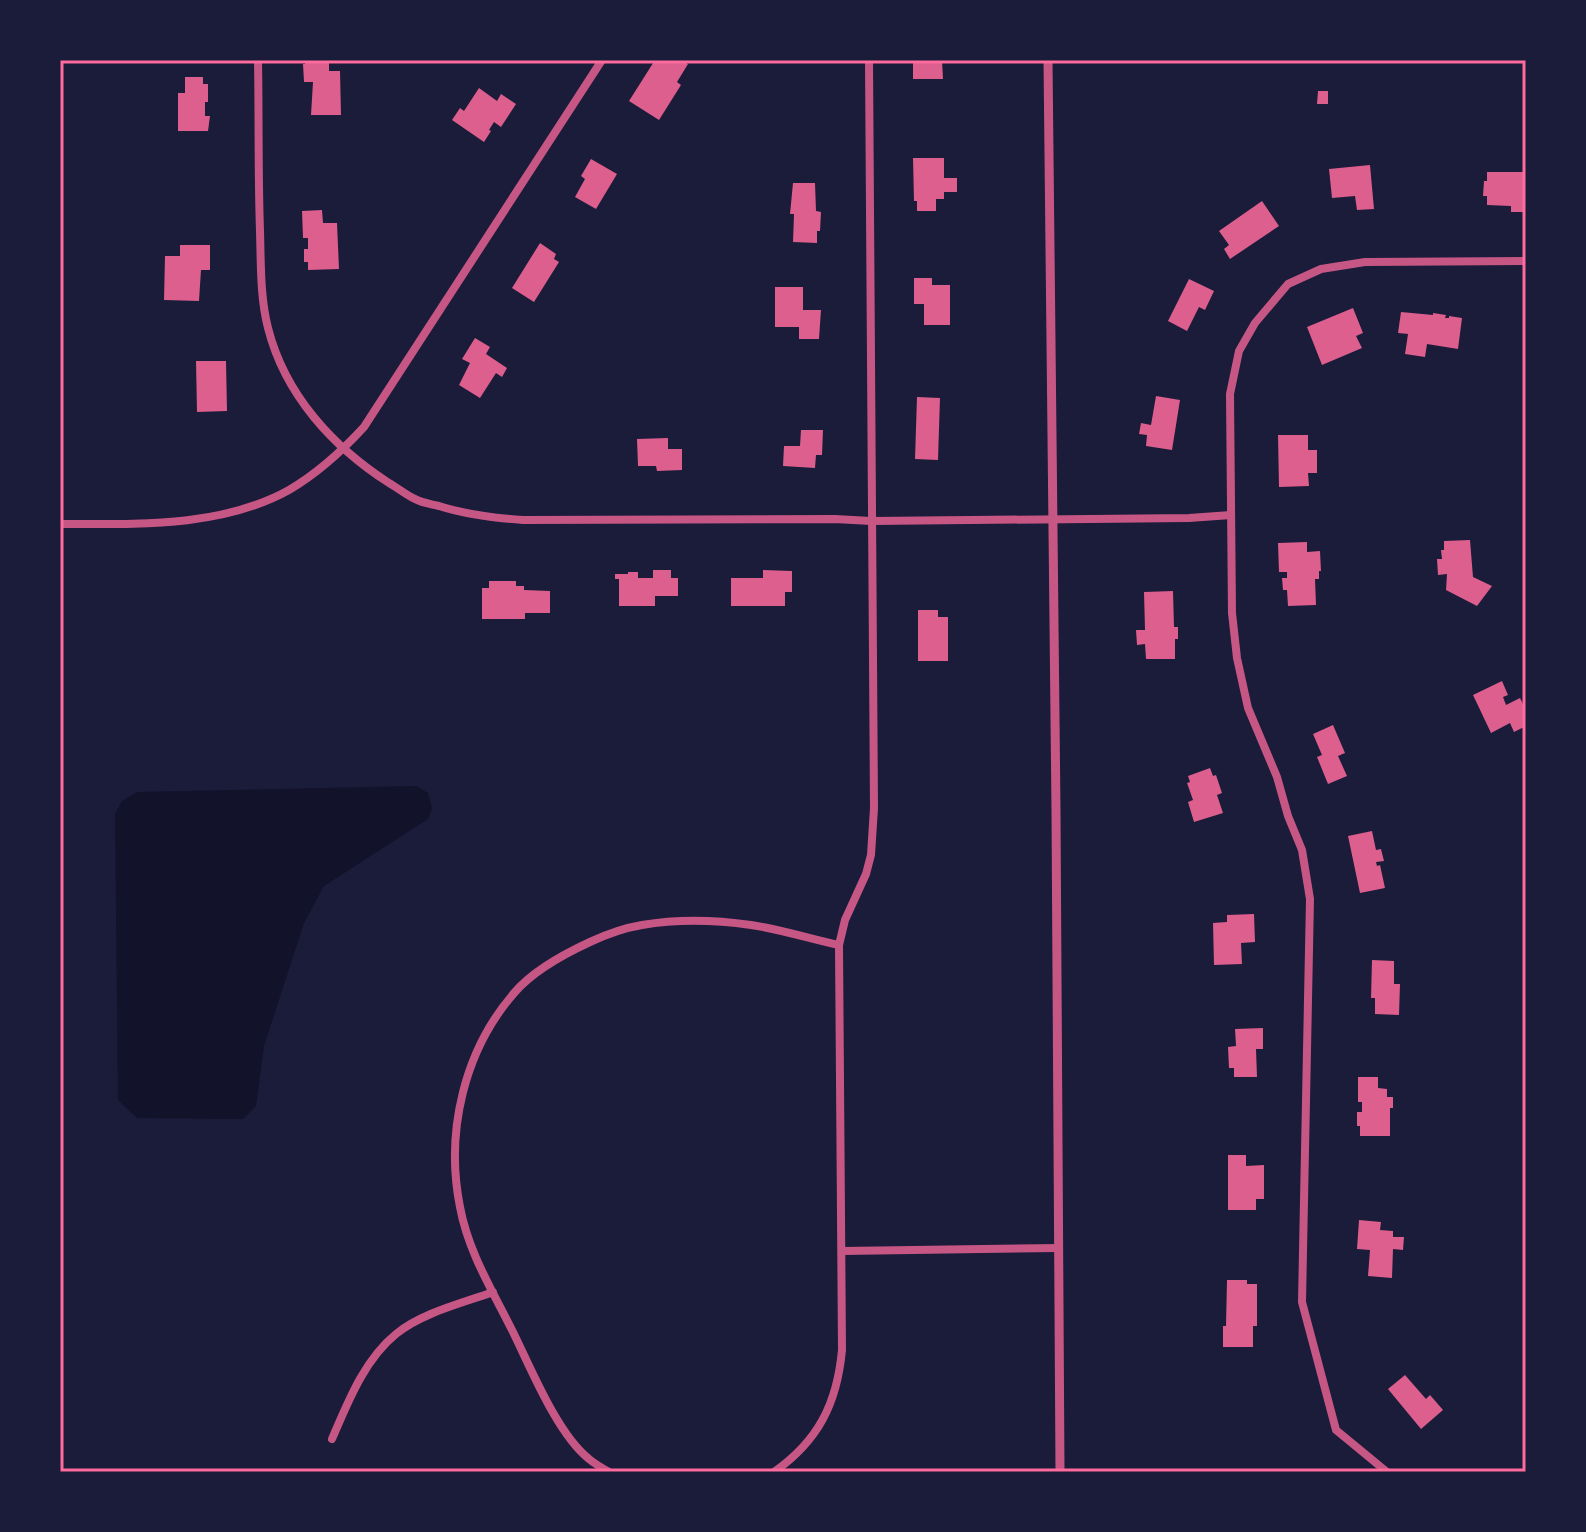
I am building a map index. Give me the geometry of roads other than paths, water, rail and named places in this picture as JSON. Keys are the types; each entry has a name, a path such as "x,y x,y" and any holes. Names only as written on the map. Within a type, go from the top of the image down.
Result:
{"street":[{"path":"258,60 261,279 267,326 276,353 292,386 325,432 343,450 416,500 481,517 523,520 1054,520 1231,515"},
{"path":"60,524 208,518 250,507 288,491 343,450 364,427 388,392 602,60"},
{"path":"774,1472 799,1450 825,1418 840,1372 842,1350 839,945 845,920 866,874 871,855 874,808 869,60"},
{"path":"1048,60 1060,1472"},
{"path":"1387,1472 1336,1430 1302,1302 1310,899 1302,850 1277,777 1248,708 1237,658 1232,613 1230,394 1239,351 1255,323 1288,284 1321,269 1365,262 1526,261"},
{"path":"609,1472 587,1458 557,1420 473,1252 460,1209 456,1174 462,1091 472,1060 489,1027 516,990 573,950 615,931 677,921 718,921 839,945"},
{"path":"842,1251 1059,1248"},
{"path":"332,1439 353,1391 374,1358 397,1333 426,1316 493,1292"}]}
